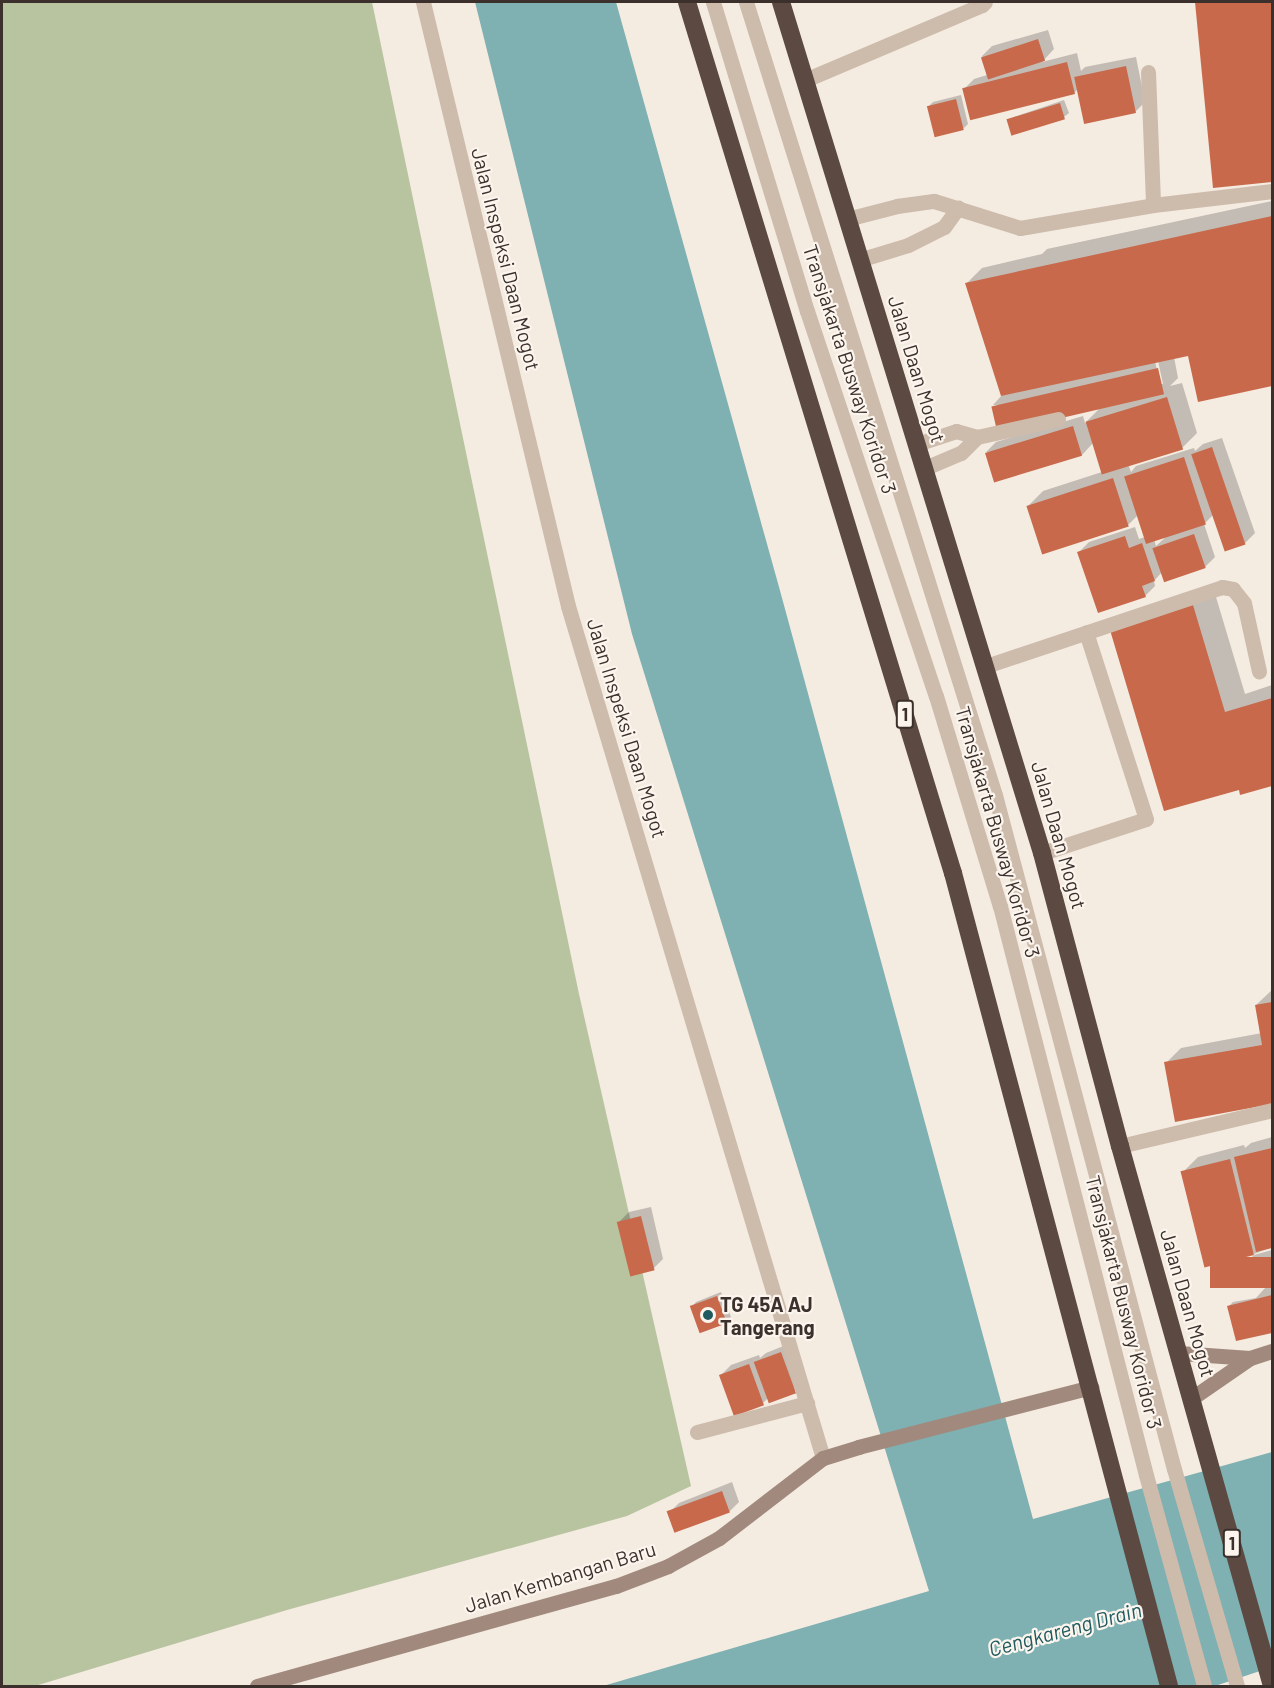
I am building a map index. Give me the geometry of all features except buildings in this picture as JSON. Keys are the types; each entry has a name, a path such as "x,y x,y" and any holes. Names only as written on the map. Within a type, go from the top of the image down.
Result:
{"highway":[{"name":"1","path":"687,2 953,873 1169,1686"},
{"name":"Jalan Daan Mogot","path":"781,2 1042,853 1120,1146 1271,1683"}],"main road":[{"path":"1193,1402 1250,1358 1272,1351"},
{"path":"1179,1353 1250,1358"},
{"name":"Jalan Kembangan Baru","path":"258,1686 615,1586 668,1566 719,1538 823,1458 858,1446 1091,1387"}],"street":[{"name":"Jalan Inspeksi Daan Mogot","path":"423,2 568,606 823,1458"},
{"name":"Transjakarta Busway Koridor 3","path":"713,2 807,310 936,696 1000,906 1146,1475 1204,1686"},
{"name":"Transjakarta Busway Koridor 3","path":"746,2 995,795 1174,1469 1237,1686"},
{"path":"805,80 985,2"},
{"path":"1148,72 1153,205"},
{"path":"847,219 897,206 934,201 1020,228 1153,205 1272,190"},
{"path":"859,260 908,245 944,227 958,208"},
{"path":"917,444 956,431 977,437 1058,420"},
{"path":"924,468 961,453 977,437"},
{"path":"986,666 1222,587 1233,590 1244,603 1258,671"},
{"path":"1042,853 1146,819 1086,632"},
{"path":"1120,1146 1272,1110"},
{"path":"697,1432 807,1403"}],"green space":[{"path":"2,2 372,2 579,994 691,1486 627,1516 287,1610 35,1686 2,1686"}],"water":[{"name":"Cengkareng Drain","path":"475,2 616,2 779,587 1033,1519 1272,1452 1272,1667 1215,1686 603,1686 929,1591 632,634"}],"place":[{"name":"TG 45A AJ Tangerang","path":"708,1315"}]}
